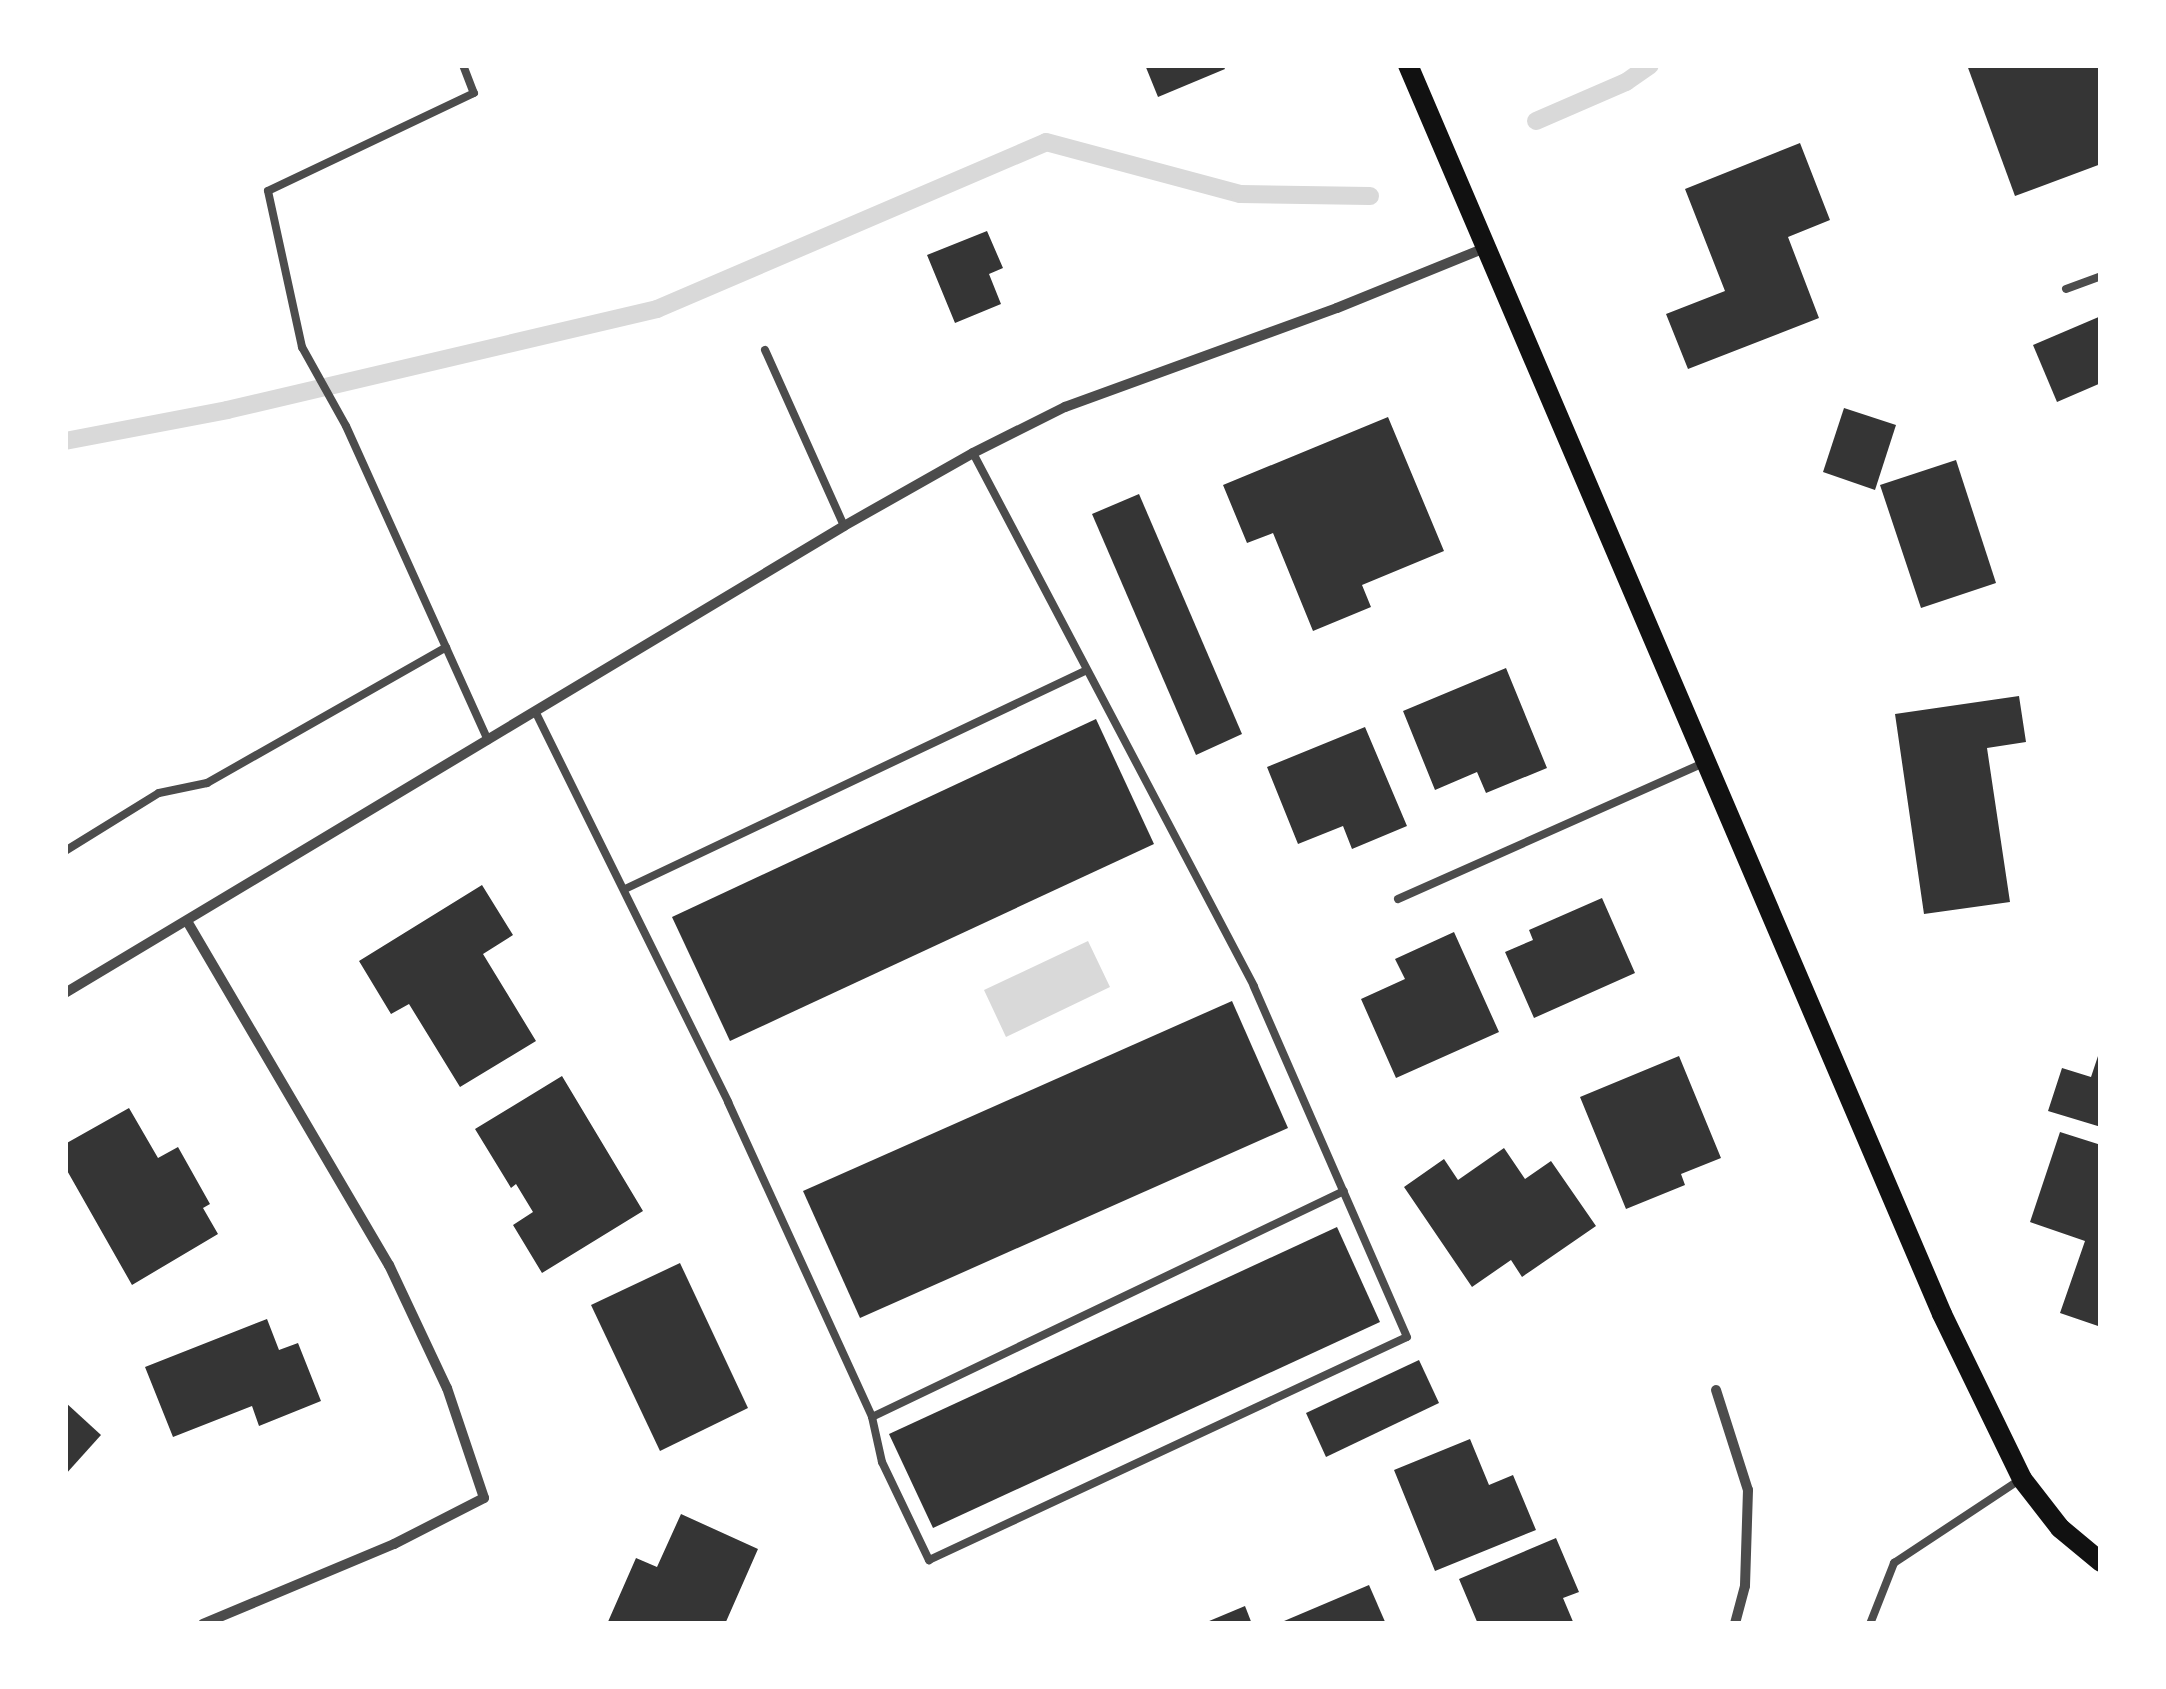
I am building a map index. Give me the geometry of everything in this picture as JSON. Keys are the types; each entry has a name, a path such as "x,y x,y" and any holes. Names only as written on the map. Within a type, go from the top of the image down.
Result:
{"main road":[{"path":"1408,65 1942,1314 2022,1479 2060,1528 2101,1562"}],"street":[{"path":"65,993 844,526 974,453 1081,401 1337,308 1485,248"},
{"path":"188,922 388,1265 447,1388 484,1498 394,1544 202,1624"},
{"path":"1716,1390 1748,1490 1745,1586 1735,1624"}],"lane":[{"path":"463,65 474,93 268,191 302,347 346,426 488,740"},
{"path":"2066,289 2101,276"},
{"path":"765,350 844,526"},
{"path":"536,713 625,889 872,1417 882,1462 928,1560 1407,1337 1254,986 974,453"},
{"path":"65,851 159,793 206,783 446,647"},
{"path":"625,889 1087,670"},
{"path":"1398,899 1704,763"},
{"path":"872,1417 1344,1191"},
{"path":"1870,1624 1894,1563 2022,1479"}],"shaded area":[{"path":"1088,941 1110,987 1006,1037 984,990"}],"building":[{"path":"1145,65 1223,65 1225,69 1158,97"},
{"path":"1967,65 2101,65 2101,164 2015,196"},
{"path":"1800,143 1830,220 1788,237 1819,318 1688,369 1666,314 1725,291 1685,189"},
{"path":"987,231 1003,268 989,274 1001,304 955,323 927,255"},
{"path":"2101,316 2101,383 2057,402 2033,345"},
{"path":"1844,408 1896,425 1875,490 1823,472"},
{"path":"1388,417 1444,551 1362,585 1371,607 1313,631 1273,533 1247,543 1223,485"},
{"path":"1956,460 1996,583 1921,608 1880,485"},
{"path":"1139,494 1242,734 1196,755 1092,514"},
{"path":"1506,668 1547,768 1486,793 1477,772 1435,790 1403,711"},
{"path":"2019,696 2026,742 1987,748 2010,902 1924,914 1895,714"},
{"path":"1096,719 1154,844 730,1041 672,917"},
{"path":"1365,727 1407,826 1352,849 1343,826 1298,844 1267,767"},
{"path":"482,885 513,935 483,954 536,1041 460,1087 409,1004 391,1014 359,961"},
{"path":"1602,898 1635,973 1534,1018 1505,952 1533,940 1529,930"},
{"path":"1454,932 1499,1032 1396,1078 1361,999 1405,979 1395,959"},
{"path":"1232,1001 1288,1128 860,1318 803,1191"},
{"path":"2101,1047 2101,1127 2048,1111 2062,1068 2091,1077"},
{"path":"1679,1056 1721,1158 1681,1174 1685,1185 1626,1209 1580,1097"},
{"path":"562,1076 643,1211 542,1273 513,1225 533,1212 516,1184 511,1188 475,1129"},
{"path":"129,1108 158,1158 178,1147 210,1204 203,1208 218,1234 132,1285 65,1167 65,1144"},
{"path":"2060,1132 2101,1145 2101,1327 2060,1313 2085,1241 2030,1222"},
{"path":"1504,1148 1525,1179 1551,1161 1596,1226 1522,1277 1511,1260 1472,1287 1404,1187 1444,1159 1458,1180"},
{"path":"1337,1227 1380,1322 933,1528 889,1434"},
{"path":"680,1263 748,1408 660,1451 591,1305"},
{"path":"267,1319 279,1350 298,1343 321,1401 259,1426 252,1406 173,1437 145,1367"},
{"path":"1419,1360 1439,1403 1326,1457 1306,1413"},
{"path":"65,1402 101,1435 65,1475"},
{"path":"1470,1439 1489,1485 1513,1475 1536,1530 1435,1571 1394,1470"},
{"path":"681,1514 758,1549 725,1624 607,1624 636,1558 657,1567"},
{"path":"1556,1538 1579,1592 1563,1598 1574,1624 1478,1624 1459,1579"},
{"path":"1369,1585 1386,1624 1277,1624"},
{"path":"1245,1606 1252,1624 1202,1624"}],"waterway":[{"path":"1536,121 1626,82 1650,65"},
{"path":"65,441 227,410 657,309 1046,142 1240,194 1370,196"}]}
